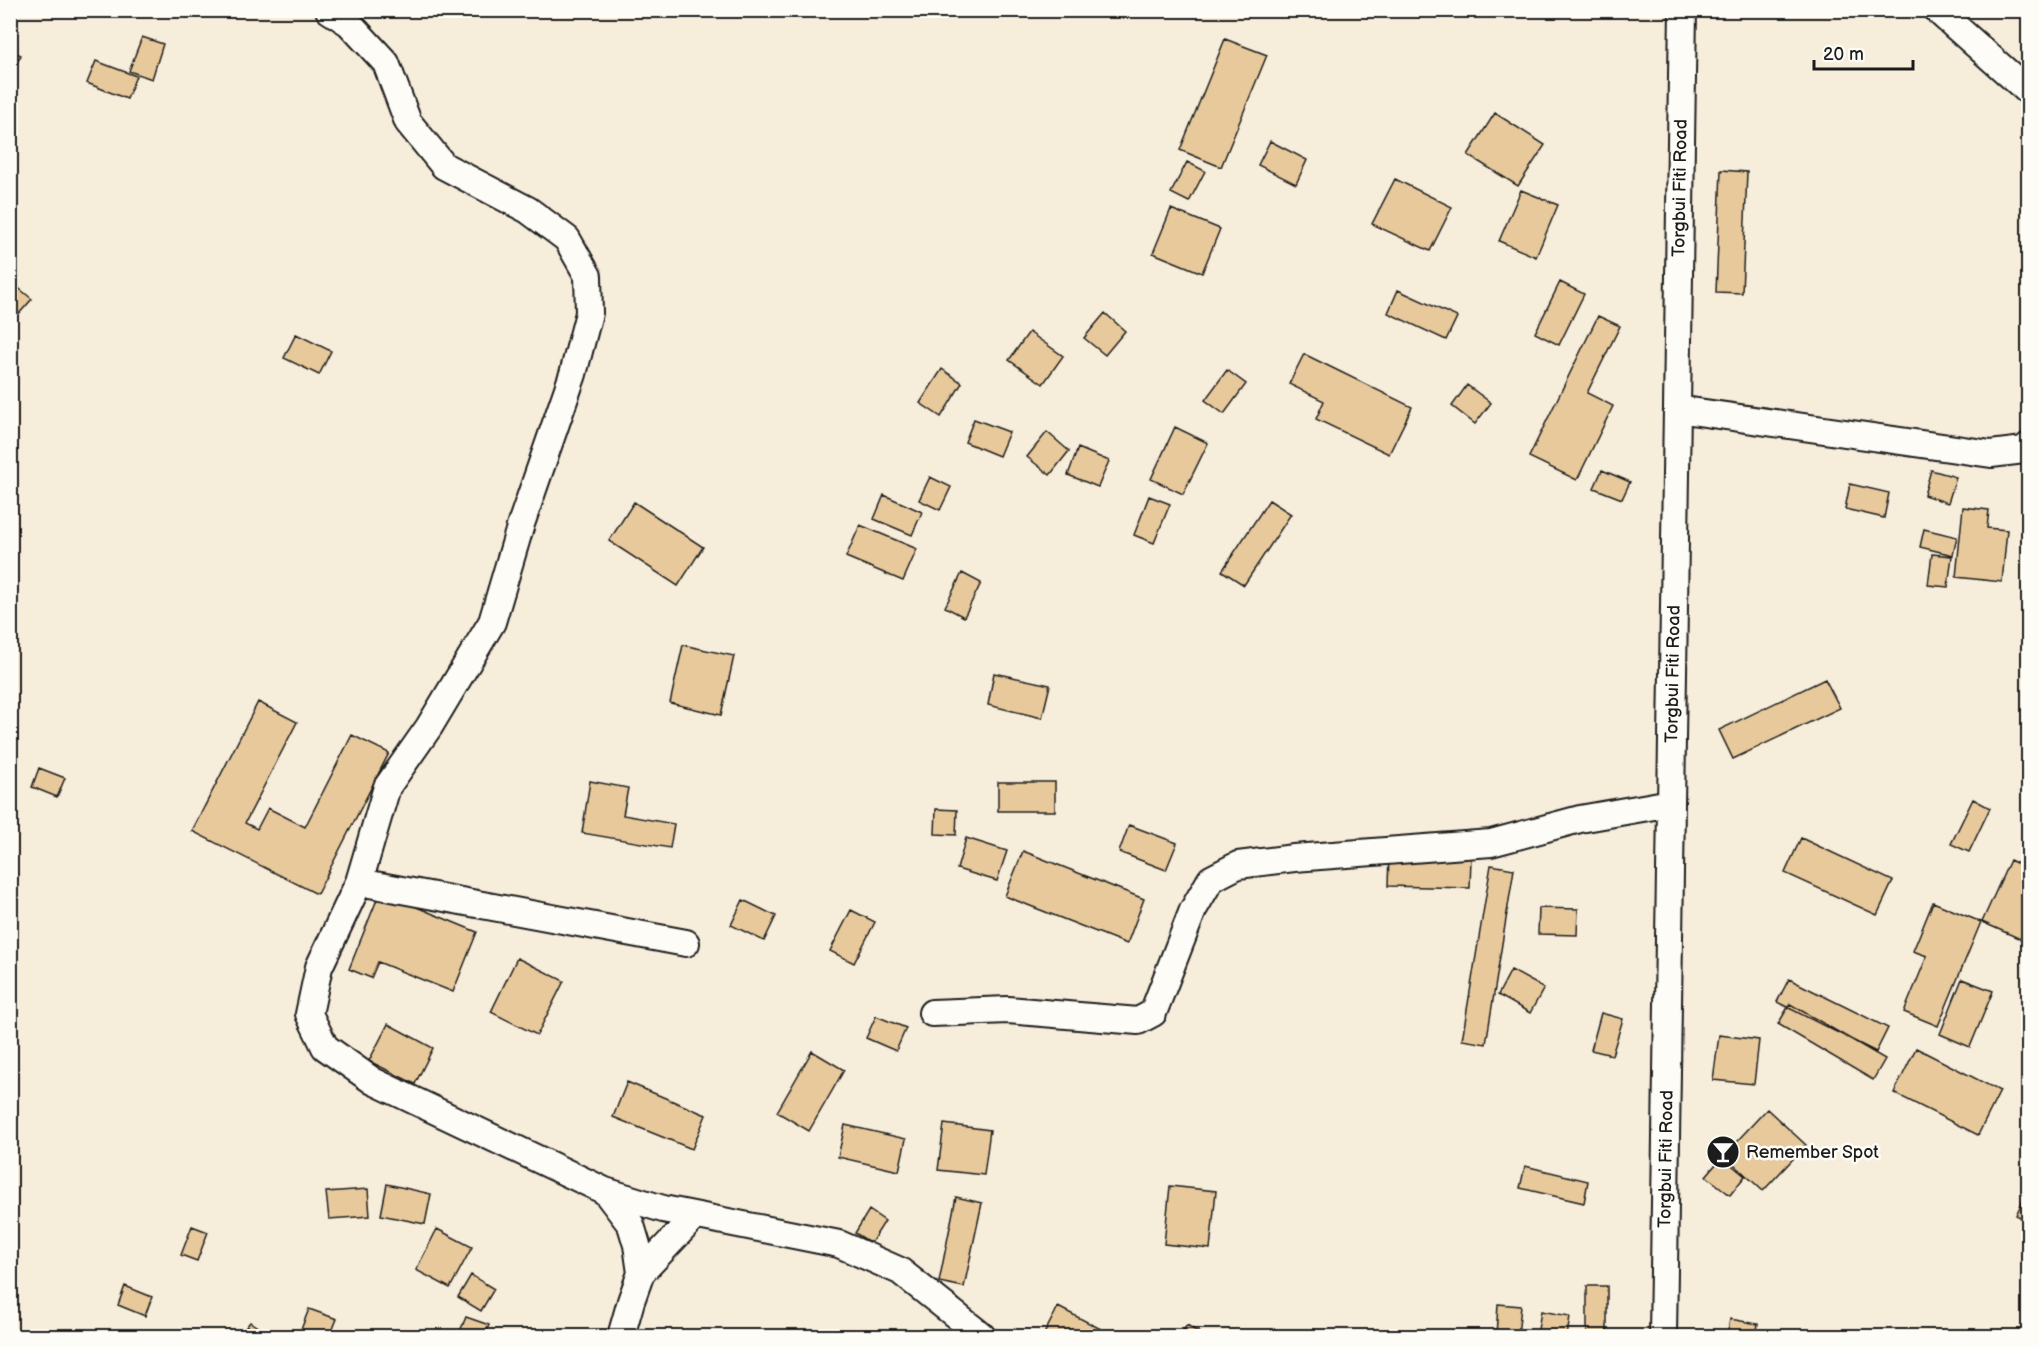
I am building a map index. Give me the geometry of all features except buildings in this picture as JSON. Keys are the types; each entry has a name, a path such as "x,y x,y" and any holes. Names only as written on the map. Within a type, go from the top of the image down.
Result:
{"street":[{"path":"329,10 349,23 386,63 408,122 444,166 528,210 567,239 588,276 589,313 573,374 521,524 492,622 429,727 387,787 359,882 319,967 309,1014 325,1047 373,1081 605,1191 663,1209 839,1244 900,1271 982,1336"},
{"name":"Torgbui Fiti Road","path":"1663,1336 1683,10"},
{"path":"1937,10 2028,91"},
{"path":"1677,409 1991,454 2024,450 2028,446"},
{"path":"932,1013 1008,1010 1138,1021 1153,1013 1193,910 1211,879 1238,865 1491,843 1580,819 1671,803"},
{"path":"359,882 686,943"},
{"path":"605,1191 631,1225 641,1273"},
{"path":"621,1336 630,1301 641,1273 695,1216"}],"place":[{"name":"Remember Spot","path":"1723,1152"}]}
